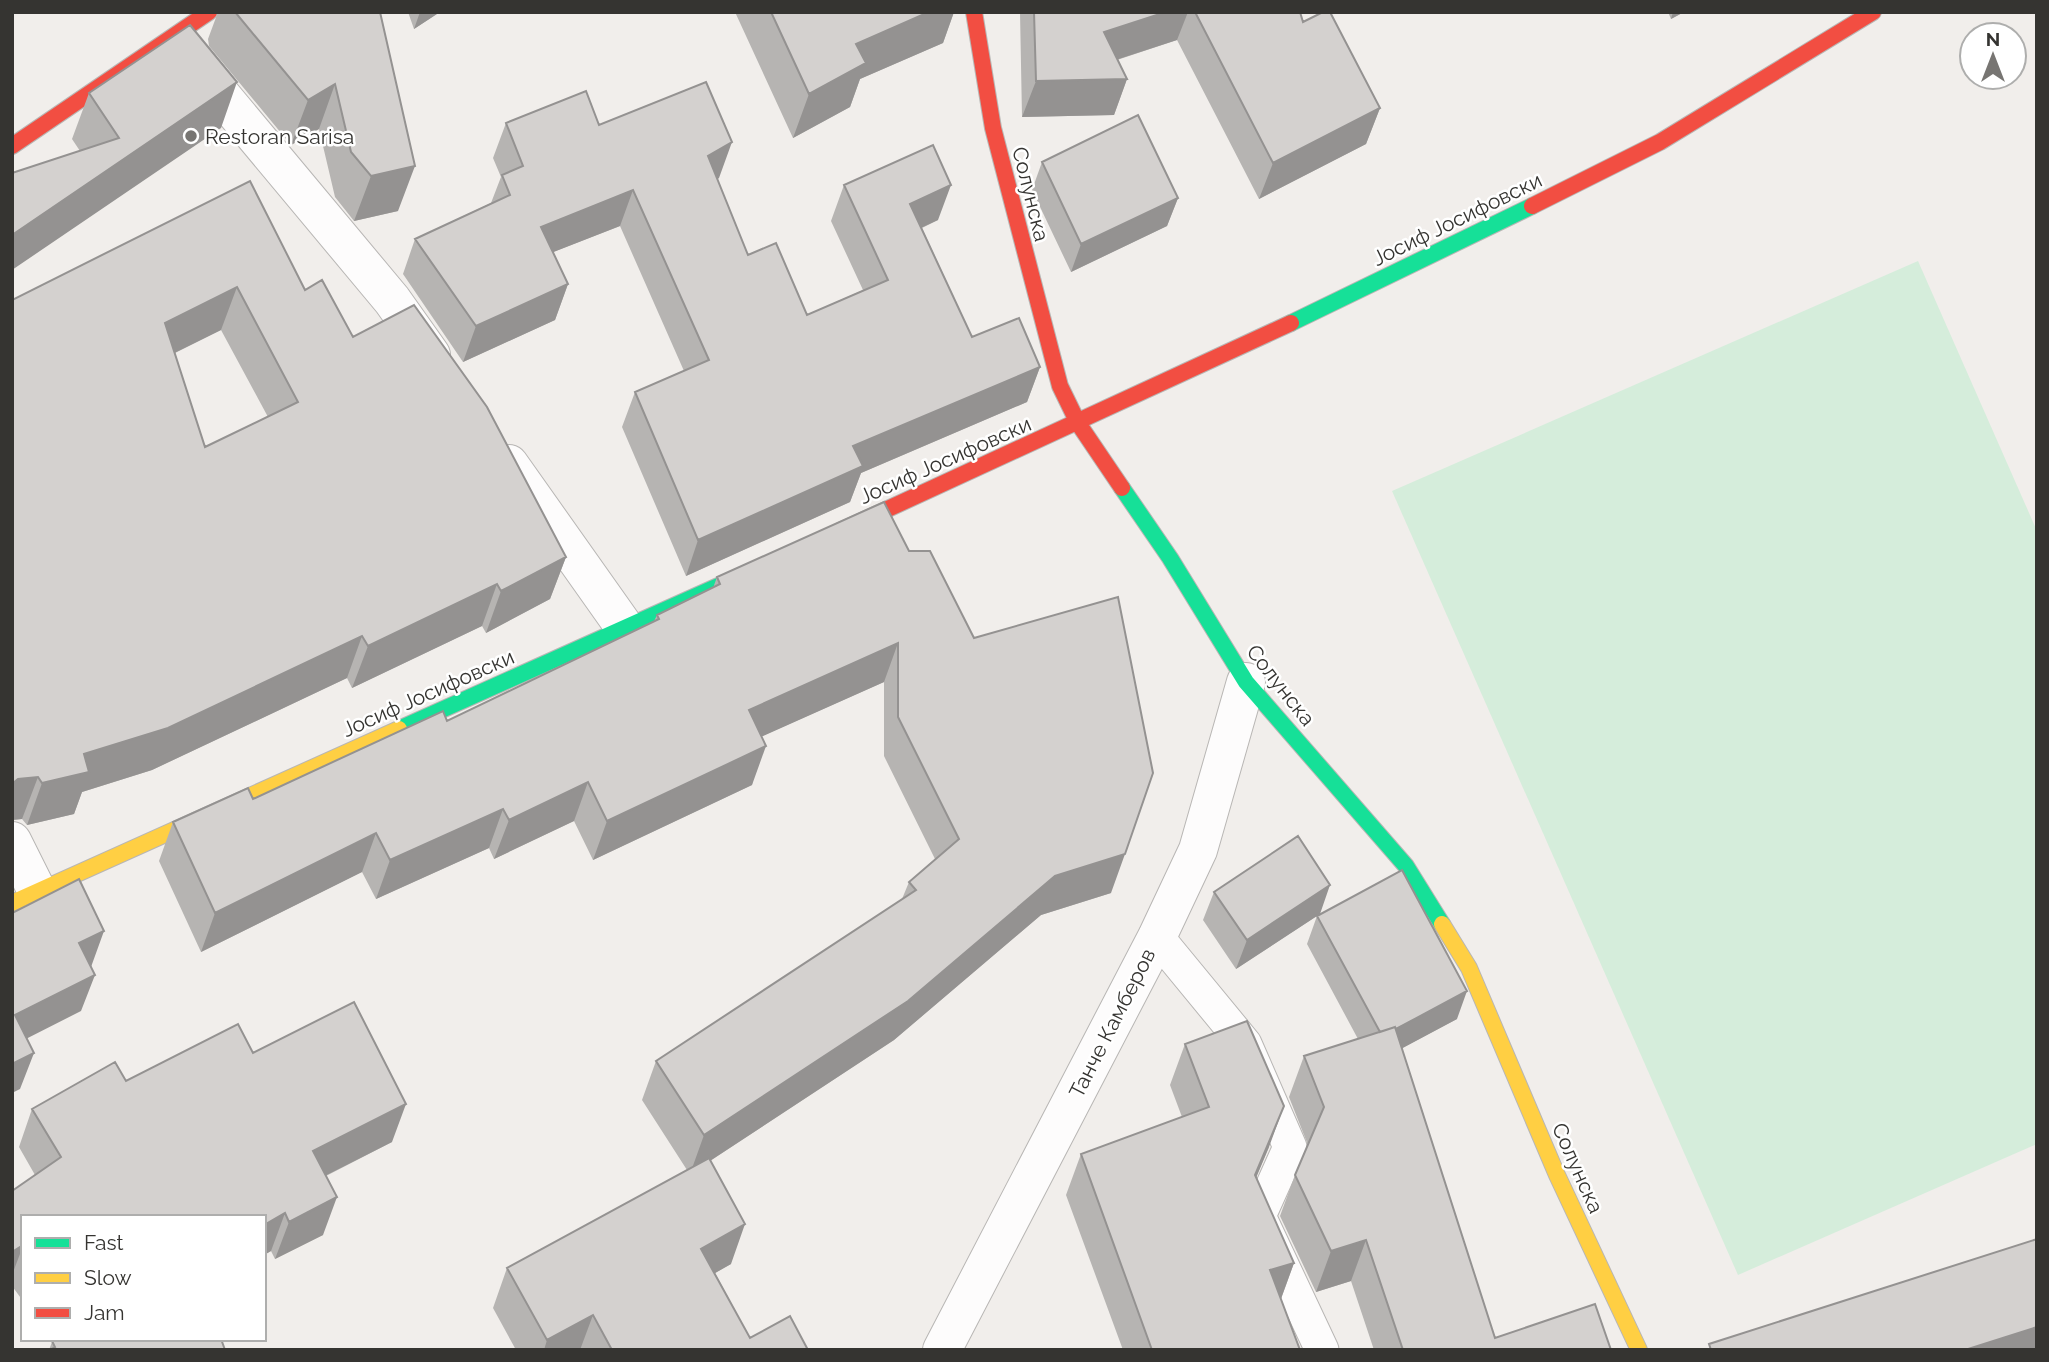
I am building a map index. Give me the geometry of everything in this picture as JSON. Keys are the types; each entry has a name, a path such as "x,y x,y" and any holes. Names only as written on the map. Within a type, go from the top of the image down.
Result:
{"main road":[{"path":"12,146 209,12"},
{"name":"Солунска","path":"974,12 993,128 1044,331 1060,386 1078,423 1170,558 1246,682 1406,866 1469,968 1557,1175 1639,1350"},
{"name":"Јосиф Јосифовски","path":"827,537 1382,280 1660,142 1873,12"},
{"name":"Јосиф Јосифовски","path":"25,897 764,565"}],"street":[{"path":"173,37 392,300 448,379"},
{"path":"488,435 625,628"},
{"name":"Танче Камберов","path":"942,1350 1157,937 1198,850 1246,682"},
{"path":"12,841 25,897"}],"lane":[{"path":"1157,937 1245,1044 1290,1147 1259,1216 1322,1350"}],"green space":[{"path":"1918,261 2037,531 2037,1144 1738,1275 1392,491"}],"building":[{"path":"235,12 380,12 415,166 371,176 351,152 335,84 308,100"},
{"path":"771,12 929,12 856,44 866,63 809,94"},
{"path":"1034,12 1166,12 1104,32 1127,79 1036,81"},
{"path":"1195,12 1300,12 1303,22 1323,12 1330,12 1380,108 1273,163"},
{"path":"190,25 237,82 12,235 12,173 119,138 89,93"},
{"path":"706,82 732,142 708,156 748,255 776,243 807,315 888,280 844,185 933,145 951,185 910,204 972,337 1019,318 1040,367 853,446 863,466 698,540 635,392 709,360 633,190 541,227 568,284 476,326 415,239 510,195 502,175 523,166 506,123 586,91 599,125"},
{"path":"1138,115 1178,198 1081,244 1042,162"},
{"path":"250,181 305,290 322,280 353,337 414,305 487,407 566,557 501,591 497,584 368,646 362,636 168,728 84,754 89,772 42,783 38,777 18,779 12,784 12,300","holes":["237,287 298,402 205,447 165,323"]},
{"path":"884,502 909,551 930,551 974,638 1118,597 1153,773 1125,854 1055,876 908,1001 704,1135 656,1061 916,890 909,882 959,839 898,717 898,643 749,710 766,746 607,821 588,782 509,820 503,809 390,860 376,833 215,913 173,822 248,788 253,799 443,711 447,721 659,619 657,615 720,584 717,577"},
{"path":"1298,836 1330,885 1247,940 1214,892"},
{"path":"1402,870 1467,991 1396,1029 1395,1027 1380,1032 1317,916"},
{"path":"79,879 104,931 79,943 95,975 15,1015 34,1053 12,1064 12,913"},
{"path":"354,1002 406,1104 313,1151 337,1197 289,1222 285,1213 266,1224 266,1215 21,1215 21,1246 12,1252 12,1191 61,1157 32,1109 115,1062 126,1081 238,1024 253,1053"},
{"path":"1247,1021 1284,1106 1255,1175 1294,1263 1270,1270 1300,1350 1152,1350 1081,1154 1209,1107 1185,1044"},
{"path":"1395,1027 1495,1338 1595,1304 1611,1350 1403,1350 1366,1240 1331,1251 1295,1175 1324,1107 1304,1056"},
{"path":"709,1158 745,1224 701,1249 750,1338 790,1316 808,1350 612,1350 593,1315 547,1340 507,1268"},
{"path":"2037,1239 2037,1327 1965,1350 1711,1350 1709,1344"},
{"path":"52,1341 222,1341 225,1350 50,1350 55,1347"}],"traffic: fast":[{"path":"1291,323 1532,206"},
{"path":"1122,488 1170,558 1246,682 1406,866 1442,924"},
{"path":"399,729 754,570"}],"traffic: slow":[{"path":"12,903 399,729"},
{"path":"1442,924 1469,968 1557,1175 1639,1350"}],"traffic: jam":[{"path":"12,146 209,12"},
{"path":"974,12 993,128 1060,386 1078,423 1122,488"},
{"path":"1532,206 1660,142 1873,12"},
{"path":"840,531 1291,323"}],"place":[{"name":"Restoran Sarisa","path":"191,136"}]}
